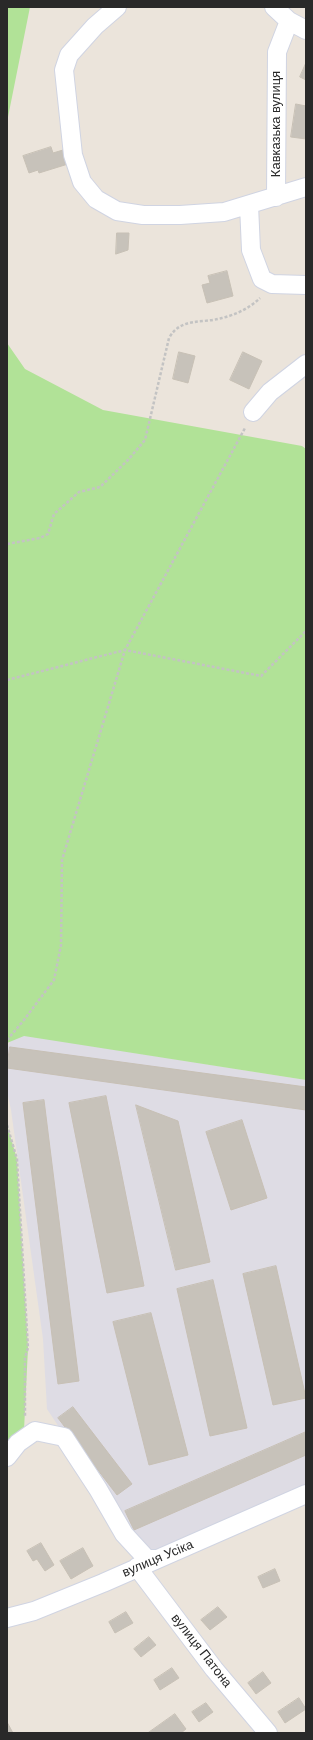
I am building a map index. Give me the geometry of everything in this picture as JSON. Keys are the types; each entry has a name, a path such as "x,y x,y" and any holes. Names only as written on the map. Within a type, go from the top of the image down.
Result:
{"street":[{"path":"117,7 95,26 69,55 64,70 73,155 82,182 96,199 117,210 144,215 180,216 224,212 276,197"},
{"path":"274,7 289,22 306,30"},
{"name":"Кавказька вулиця","path":"289,22 277,52 276,197 306,186"},
{"path":"250,205 251,250 262,278 272,284 306,285"},
{"path":"253,412 270,392 306,364"},
{"path":"7,1457 18,1443 35,1431 64,1437 98,1489 124,1534 146,1559 158,1559"},
{"name":"вулиця Усіка","path":"7,1618 34,1611 158,1559 306,1494"},
{"name":"вулиця Патона","path":"137,1567 214,1669 268,1733"}],"path":[{"path":"7,544 40,538 48,534 54,514 79,492 100,487 128,460 144,440 169,338 174,329 184,324 222,318 252,306 272,284"},
{"path":"7,1040 54,980 61,945 62,860 125,650 253,412"},
{"path":"7,680 125,650 261,676 306,631"},
{"path":"7,1125 17,1159 28,1348 25,1357 25,1422 24,1430 18,1443"}],"shaded area":[{"path":"23,1035 306,1080 306,1494 147,1559 47,1409 43,1339 11,1110 7,1091 7,1050 10,1041"}],"green space":[{"path":"7,7 30,7 7,122"},
{"path":"7,343 25,369 103,410 302,446 306,449 306,1080 24,1036 7,1043"},
{"path":"7,1125 17,1159 28,1348 24,1430 7,1457"}],"building":[{"path":"306,63 306,80 300,77"},
{"path":"296,104 306,106 306,139 291,137"},
{"path":"51,147 53,153 63,150 68,164 39,173 38,170 29,173 23,156"},
{"path":"117,233 129,233 128,250 116,254"},
{"path":"227,271 233,296 207,303 202,285 210,283 208,276"},
{"path":"179,352 195,356 188,383 173,379"},
{"path":"243,352 262,361 249,389 230,380"},
{"path":"10,1047 306,1087 306,1110 7,1068"},
{"path":"106,1096 144,1286 107,1293 69,1103"},
{"path":"44,1100 79,1381 58,1384 23,1103"},
{"path":"136,1105 178,1121 210,1262 176,1270"},
{"path":"242,1120 267,1198 231,1210 206,1132"},
{"path":"276,1266 306,1398 273,1405 243,1274"},
{"path":"213,1280 247,1428 210,1436 177,1289"},
{"path":"151,1313 188,1455 149,1465 113,1322"},
{"path":"73,1407 132,1484 117,1495 58,1418"},
{"path":"306,1432 306,1455 134,1530 125,1511"},
{"path":"41,1543 54,1565 45,1571 37,1559 33,1561 27,1551"},
{"path":"83,1548 93,1566 71,1579 60,1561"},
{"path":"275,1569 280,1581 263,1588 258,1577"},
{"path":"218,1607 227,1617 210,1630 201,1620"},
{"path":"126,1612 133,1623 115,1633 109,1622"},
{"path":"149,1637 156,1645 141,1657 134,1649"},
{"path":"172,1668 179,1678 160,1690 154,1680"},
{"path":"263,1672 271,1683 256,1694 248,1683"},
{"path":"299,1698 306,1709 285,1723 278,1712"},
{"path":"206,1703 213,1712 199,1722 192,1712"},
{"path":"175,1714 186,1729 181,1733 148,1733"},
{"path":"7,1722 13,1733 7,1733"}]}
